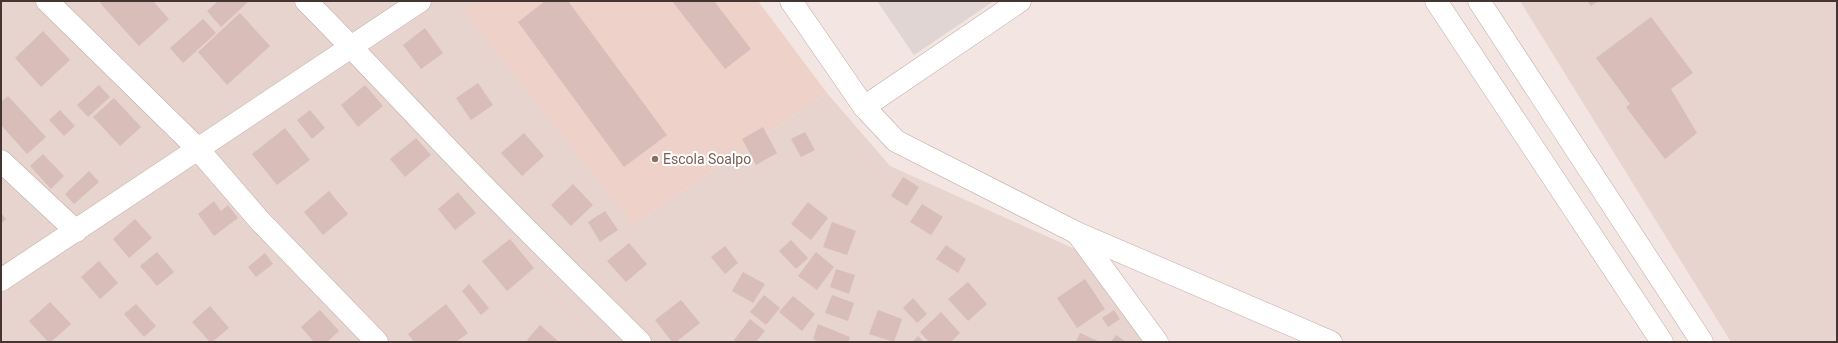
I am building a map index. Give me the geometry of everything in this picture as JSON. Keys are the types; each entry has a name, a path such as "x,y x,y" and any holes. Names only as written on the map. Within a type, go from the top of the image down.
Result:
{"street":[{"path":"47,1 197,148 260,221 377,342"},
{"path":"306,1 352,47 466,168 640,342"},
{"path":"1,280 76,231 197,148 420,1"},
{"path":"791,1 864,107 896,141 1077,233 1331,342"},
{"path":"864,107 1020,1"},
{"path":"1436,1 1662,342"},
{"path":"1479,1 1702,342"},
{"path":"1,162 76,231"},
{"path":"1077,233 1157,342"}],"shaded area":[{"path":"1,1 480,1 633,225 827,93 890,166 1077,250 1144,342 1,342"},
{"name":"Escola Soalpo","path":"477,1 758,1 827,93 633,225 464,12"},
{"path":"877,1 994,1 914,55"},
{"path":"1520,1 1837,1 1837,342 1731,342"}],"building":[{"path":"102,1 153,1 169,19 139,46 100,3"},
{"path":"218,1 249,1 221,27 207,11"},
{"path":"545,1 568,1 667,135 624,167 518,22"},
{"path":"672,1 714,1 751,49 725,69"},
{"path":"1587,1 1599,1 1591,6"},
{"path":"240,13 270,46 227,85 198,52"},
{"path":"1651,17 1693,73 1671,89 1697,133 1665,159 1626,107 1630,104 1596,58"},
{"path":"203,19 216,33 183,63 170,48"},
{"path":"425,28 443,53 421,69 403,45"},
{"path":"43,31 70,60 41,87 15,58"},
{"path":"478,83 493,105 471,120 456,98"},
{"path":"99,85 110,97 88,117 77,105"},
{"path":"365,85 383,106 358,127 341,105"},
{"path":"8,96 46,137 27,154 1,125 1,102"},
{"path":"114,98 141,127 120,146 93,117"},
{"path":"60,110 75,126 64,136 49,120"},
{"path":"310,110 325,128 312,139 297,120"},
{"path":"763,127 777,153 756,165 742,139"},
{"path":"285,128 310,160 277,185 252,154"},
{"path":"805,132 815,150 801,157 791,139"},
{"path":"524,133 544,156 522,176 501,153"},
{"path":"416,138 431,155 405,177 390,159"},
{"path":"43,154 64,176 51,189 30,166"},
{"path":"89,171 99,182 74,204 65,194"},
{"path":"903,177 919,187 907,206 891,196"},
{"path":"573,184 593,205 571,226 551,205"},
{"path":"329,191 348,214 323,235 304,212"},
{"path":"458,192 476,213 455,230 438,209"},
{"path":"214,201 221,211 228,205 238,218 214,236 198,214"},
{"path":"808,202 828,218 811,240 791,224"},
{"path":"922,204 943,217 931,235 910,222"},
{"path":"605,211 618,230 600,242 588,222"},
{"path":"1,213 6,219 1,224"},
{"path":"135,219 152,238 129,258 113,239"},
{"path":"832,222 856,231 847,255 823,247"},
{"path":"510,239 534,268 507,291 482,261"},
{"path":"791,240 808,258 796,269 779,251"},
{"path":"629,243 647,264 626,282 607,261"},
{"path":"946,245 966,259 958,273 936,259"},
{"path":"725,246 738,263 725,274 711,257"},
{"path":"157,252 174,272 157,286 140,266"},
{"path":"816,252 834,267 817,290 798,276"},
{"path":"265,253 273,264 256,277 248,267"},
{"path":"99,261 118,283 100,299 81,277"},
{"path":"836,269 855,275 849,294 830,287"},
{"path":"743,272 765,284 753,303 732,291"},
{"path":"1085,279 1105,309 1077,328 1057,298"},
{"path":"968,282 987,304 968,321 948,299"},
{"path":"469,284 489,308 481,315 462,291"},
{"path":"764,295 780,308 766,325 750,312"},
{"path":"832,295 854,303 848,321 825,313"},
{"path":"793,296 815,314 802,331 779,312"},
{"path":"913,298 927,314 917,323 903,308"},
{"path":"681,300 700,323 676,342 672,342 655,320"},
{"path":"50,302 71,324 51,342 48,342 29,321"},
{"path":"136,304 156,326 144,337 124,314"},
{"path":"446,304 468,333 456,342 414,342 408,334"},
{"path":"210,306 229,328 212,342 210,342 192,322"},
{"path":"320,310 339,331 327,342 314,342 301,327"},
{"path":"878,310 902,319 894,342 869,334"},
{"path":"1114,310 1120,319 1108,327 1102,318"},
{"path":"941,312 960,333 951,342 929,342 920,332"},
{"path":"750,319 765,331 756,342 737,342 734,340"},
{"path":"818,324 850,337 848,342 820,342 813,339"},
{"path":"540,325 559,342 529,342 527,340"},
{"path":"1080,333 1098,341 1076,342"},
{"path":"1116,335 1126,342 1111,342"},
{"path":"918,336 924,342 912,342"}],"place":[{"name":"Escola Soalpo","path":"655,159"}]}
